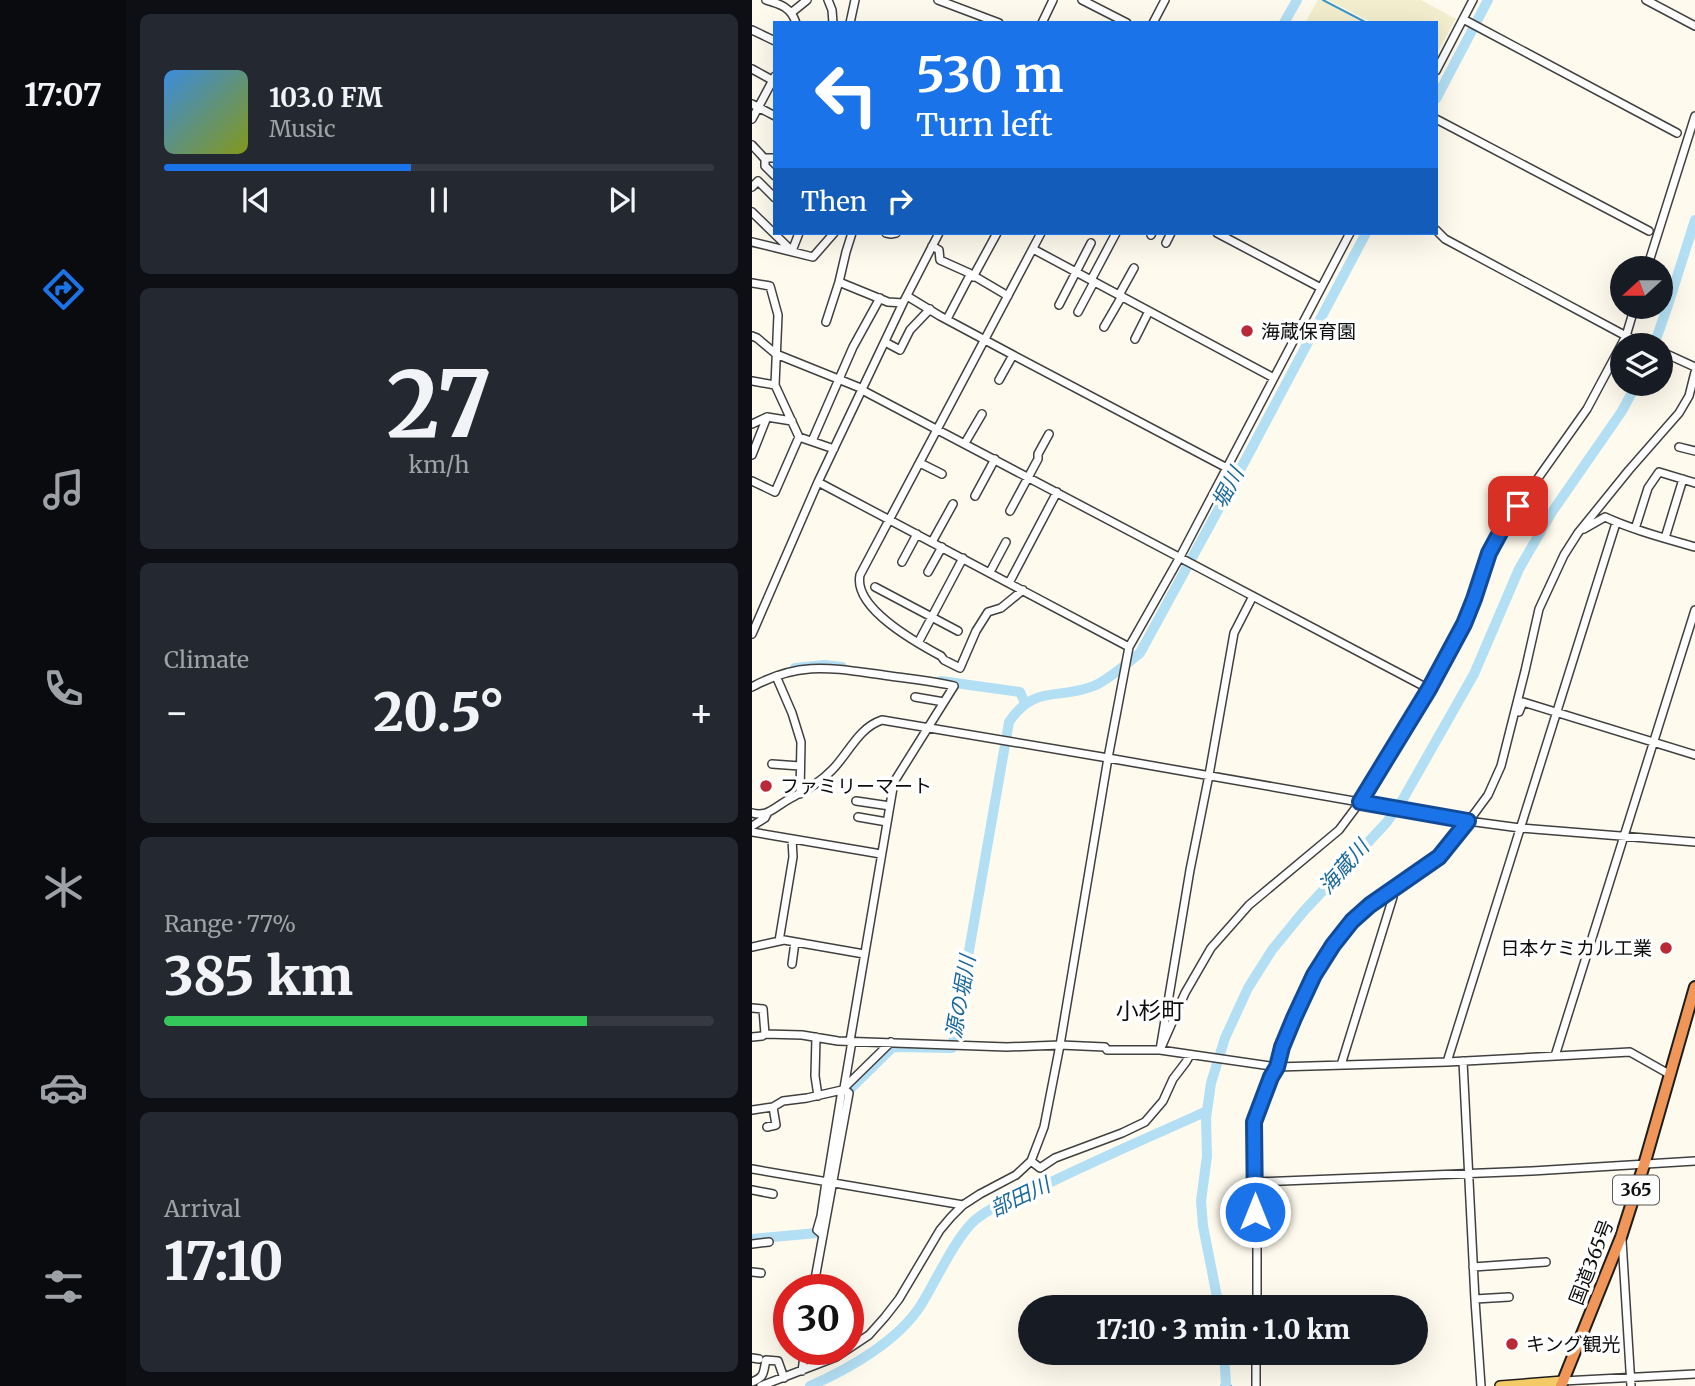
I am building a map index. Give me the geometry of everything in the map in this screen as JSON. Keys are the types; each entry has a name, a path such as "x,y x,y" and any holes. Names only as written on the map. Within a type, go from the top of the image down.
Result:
{"highway":[{"name":"国道365号","path":"1562,1383 1621,1237 1695,987"}],"main road":[{"path":"1500,1386 1562,1383"}],"street":[{"path":"766,0 782,5 795,21"},
{"path":"791,13 807,0"},
{"path":"828,0 833,21"},
{"path":"850,21 855,0"},
{"path":"938,0 994,21"},
{"path":"1043,21 1053,0"},
{"path":"1082,0 1114,19"},
{"path":"1154,21 1165,0"},
{"path":"1438,68 1466,21 1474,0"},
{"path":"1646,0 1695,26"},
{"path":"1466,21 1677,133"},
{"path":"752,30 773,40"},
{"path":"752,69 773,78"},
{"path":"752,119 755,105 773,79"},
{"path":"755,105 773,115"},
{"path":"1651,256 1695,116"},
{"path":"1438,120 1649,231"},
{"path":"752,145 765,158 773,158"},
{"path":"765,158 765,166 773,174"},
{"path":"752,187 758,181 773,196"},
{"path":"752,212 773,232"},
{"path":"1438,232 1445,239 1620,333"},
{"path":"776,235 792,250"},
{"path":"792,250 798,235"},
{"path":"752,242 813,257 832,235"},
{"path":"827,322 851,235"},
{"path":"752,634 818,482 938,235"},
{"path":"947,319 996,235"},
{"path":"1023,590 1001,608 988,612 960,667 895,629 867,600 858,583 1040,235"},
{"path":"1078,312 1115,235"},
{"path":"1166,243 1170,235"},
{"path":"1221,235 1321,288"},
{"path":"761,1386 836,1357 875,1330 899,1298 940,1230 963,1206 1016,1175 1031,1161 1044,1127 1060,1045 1129,647 1181,558 1349,235"},
{"path":"1059,304 1091,243"},
{"path":"932,246 939,250 940,260 1008,296"},
{"path":"1033,249 1274,377"},
{"path":"1104,327 1134,268"},
{"path":"839,282 888,302 905,299 930,309 1227,468"},
{"path":"752,283 770,286 778,315 775,385 799,437 834,449"},
{"path":"812,442 853,347 880,298"},
{"path":"885,342 900,350 910,330 930,309"},
{"path":"1135,339 1149,311"},
{"path":"752,336 776,354 863,389 1429,689"},
{"path":"999,380 1013,355"},
{"path":"1257,1295 1254,1122 1305,991 1346,927 1360,913 1439,857 1491,788 1501,766 1539,609 1564,555 1610,493 1679,412 1689,396 1694,368 1673,358"},
{"path":"1160,1050 1185,993 1211,948 1249,905 1339,830 1360,802 1429,689 1464,624 1489,553 1502,529 1583,416 1610,366"},
{"path":"752,381 775,385"},
{"path":"965,443 982,414"},
{"path":"752,424 767,417 792,421"},
{"path":"752,455 767,417"},
{"path":"1010,511 1049,434"},
{"path":"752,481 775,492 799,437"},
{"path":"1679,447 1695,452"},
{"path":"975,496 995,459"},
{"path":"920,463 942,474"},
{"path":"1635,529 1648,488 1659,472 1695,483"},
{"path":"1665,538 1683,480"},
{"path":"818,482 1129,647"},
{"path":"1009,583 1058,492"},
{"path":"1605,517 1610,493"},
{"path":"932,542 953,504"},
{"path":"1605,517 1616,523 1695,547"},
{"path":"1581,530 1605,517"},
{"path":"1447,1062 1616,523"},
{"path":"902,562 917,534"},
{"path":"990,572 1006,542"},
{"path":"928,572 942,547"},
{"path":"918,643 963,558"},
{"path":"875,587 958,631"},
{"path":"1160,1050 1234,633 1253,596"},
{"path":"1555,1056 1695,610"},
{"path":"752,687 776,676 802,669 825,667 954,686 896,777 864,954 815,1274"},
{"path":"776,676 800,737 800,794"},
{"path":"915,697 944,702"},
{"path":"1509,734 1523,702 1695,755"},
{"path":"752,813 767,813 800,794 839,762 866,728 882,720 1468,821 1520,828 1695,842"},
{"path":"772,764 800,766"},
{"path":"856,801 890,806"},
{"path":"752,826 765,818 767,813"},
{"path":"858,817 887,822"},
{"path":"752,832 881,855"},
{"path":"779,941 793,856 792,839"},
{"path":"1341,1065 1393,897 1392,890"},
{"path":"752,947 779,941 795,942 864,954"},
{"path":"792,964 795,942"},
{"path":"752,1007 763,1009 765,1034"},
{"path":"752,1037 765,1034 851,1041 1160,1050 1277,1067 1447,1062 1630,1052 1669,1074"},
{"path":"816,1037 815,1076 818,1096"},
{"path":"752,1110 773,1107 783,1101 845,1090 891,1042"},
{"path":"1031,1161 1040,1168 1055,1158 1145,1122 1163,1101 1173,1079 1191,1055"},
{"path":"1463,1061 1481,1386"},
{"path":"767,1127 776,1125 773,1107"},
{"path":"1255,1182 1695,1161"},
{"path":"752,1169 963,1206"},
{"path":"752,1190 773,1194"},
{"path":"1621,1237 1631,1382"},
{"path":"752,1244 769,1242"},
{"path":"1473,1267 1546,1262"},
{"path":"752,1272 761,1273"},
{"path":"1475,1299 1509,1297"},
{"path":"752,1382 761,1378 766,1360 778,1362 784,1378"},
{"path":"802,1371 803,1365"},
{"path":"1255,1385 1256,1365"},
{"path":"1562,1383 1631,1382 1695,1374"}],"shaded area":[{"path":"1318,0 1321,0 1359,21 1306,21"},
{"path":"1328,0 1421,0 1456,19 1438,50 1438,21 1369,21"}],"waterway":[{"path":"1285,21 1297,0"},
{"path":"1323,0 1363,21"},
{"name":"堀川","path":"1438,95 1488,0"},
{"name":"海蔵川","path":"1658,333 1695,220"},
{"name":"堀川","path":"843,1101 845,1094 893,1047 952,1048 1009,722 1019,710 1038,697 1083,690 1096,685 1140,653 1365,235"},
{"name":"海蔵川","path":"1217,1295 1203,1226 1201,1201 1207,1156 1206,1118 1211,1083 1225,1038 1248,988 1272,950 1303,912 1387,822 1403,799 1474,674 1519,569 1552,512 1630,396"},
{"name":"堀川","path":"795,668 824,665 842,667"},
{"name":"堀川","path":"941,681 1020,692 1025,703"},
{"name":"部田川","path":"810,1386 871,1353 899,1330 921,1305 960,1238 982,1214 1207,1111"},
{"name":"源の堀川","path":"752,1239 817,1233 822,1224"},
{"name":"海蔵川","path":"1225,1365 1225,1386"},
{"name":"海蔵川","path":"1226,1384 1231,1386"}],"place":[{"name":"海蔵保育園","path":"1247,331"},
{"name":"ファミリーマート","path":"766,786"},
{"name":"日本ケミカル工業","path":"1666,948"},
{"name":"キング観光","path":"1512,1344"}],"district":[{"name":"小杉町","path":"1150,1011"}],"route":[{"path":"1255,1212 1254,1122 1305,991 1346,927 1370,905 1439,857 1468,821 1360,802 1429,689 1464,624 1489,553 1518,506"}]}
